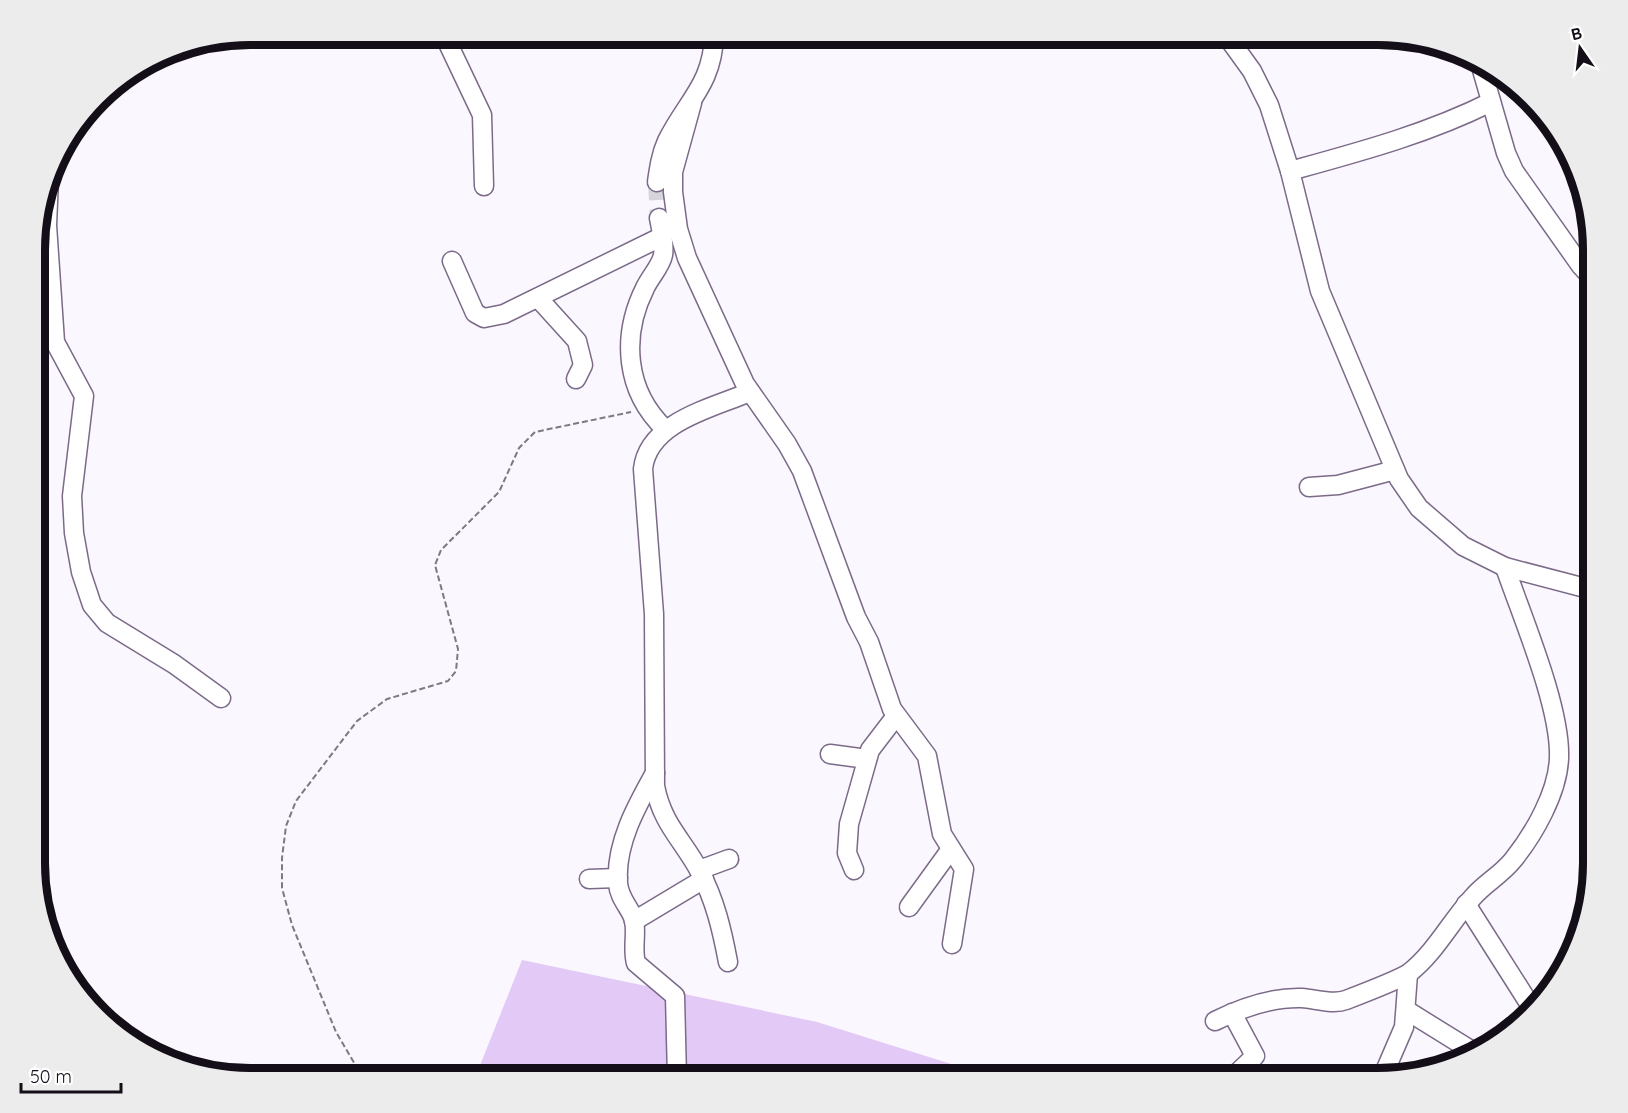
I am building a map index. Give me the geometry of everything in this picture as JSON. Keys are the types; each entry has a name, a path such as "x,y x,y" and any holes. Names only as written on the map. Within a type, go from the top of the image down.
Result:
{"street":[{"path":"449,45 482,114 484,186"},
{"path":"657,182 667,140 692,103 706,73 713,45"},
{"path":"1235,45 1252,71 1269,105 1290,171 1320,291 1395,470 1419,508 1463,546 1505,567 1583,587"},
{"path":"1483,73 1514,171 1583,268"},
{"path":"1290,171 1404,138 1455,120 1491,102"},
{"path":"692,103 673,172 678,229 700,289 750,392 787,444 802,471 896,716 927,756 938,821 960,862 964,877 952,944"},
{"path":"47,222 55,342 84,396 72,496 74,533 92,605 107,623 174,664 221,698"},
{"path":"452,261 475,313 484,318 504,314 538,298 661,227 663,256 645,289 629,340 635,383 647,409 665,429"},
{"path":"538,298 577,341 583,365 576,379"},
{"path":"728,962 721,926 701,875 665,821 658,804 655,773 654,614 643,469 645,453 665,429 750,392"},
{"path":"1309,487 1347,483 1395,470"},
{"path":"1215,1021 1232,1013 1280,1000 1299,998 1342,1001 1408,974 1440,939 1466,904 1501,874 1524,844 1537,822 1555,780 1559,757 1553,714 1544,681 1505,567"},
{"path":"854,870 847,853 846,841 867,759 879,735 896,716"},
{"path":"830,754 867,759"},
{"path":"655,773 630,820 618,864 618,878 622,902 634,921 636,963 675,996 678,1068"},
{"path":"909,908 951,849"},
{"path":"634,921 701,875 729,859"},
{"path":"589,879 618,878"},
{"path":"1466,904 1528,1002"},
{"path":"1386,1068 1404,1027 1408,974"},
{"path":"1406,1010 1467,1048"},
{"path":"1232,1013 1255,1056 1242,1068"}],"path":[{"path":"356,1068 327,1010 292,925 282,888 282,858 286,826 296,801 357,721 387,699 448,681 456,671 458,649 435,565 441,550 499,492 519,448 535,432 647,409"}],"shaded area":[{"path":"522,960 817,1022 964,1068 479,1068"}],"tunnel":[{"path":"657,182 659,218"}]}
